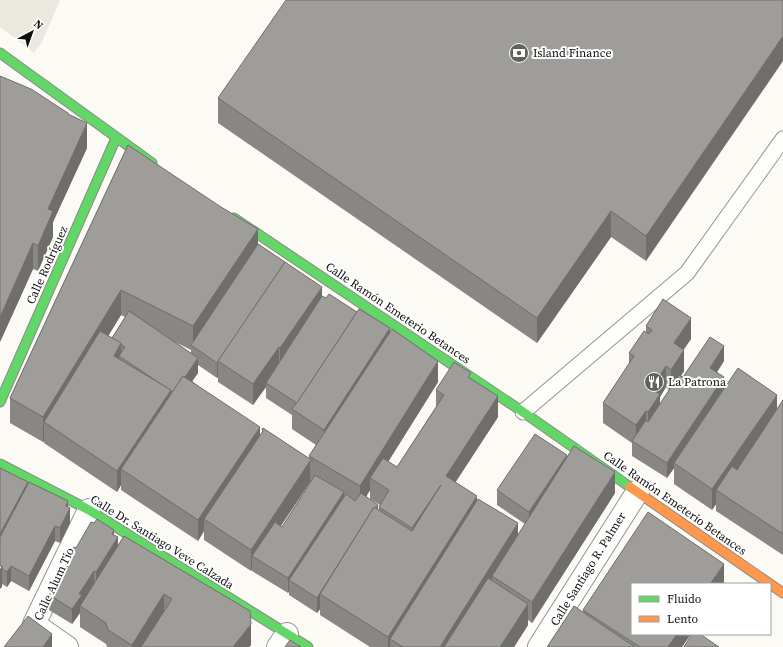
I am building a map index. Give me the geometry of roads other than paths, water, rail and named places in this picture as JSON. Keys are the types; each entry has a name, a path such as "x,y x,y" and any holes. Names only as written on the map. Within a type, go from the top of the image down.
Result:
{"street":[{"path":"0,53 116,138 162,169"},
{"name":"Calle Rodríguez","path":"0,402 116,138"},
{"name":"Calle Ramón Emeterio Betances","path":"228,213 523,412 769,583"},
{"name":"Calle Dr. Santiago Veve Calzada","path":"0,464 89,510 282,641 308,647"},
{"name":"Calle Santiago R. Palmer","path":"539,647 638,491"},
{"name":"Calle Alum Tio","path":"67,647 34,624 89,510"},
{"name":"Calle Ramón Emeterio Betances","path":"771,585 783,593"}],"lane":[{"path":"523,412 687,273 783,140"}],"place":[{"name":"Island Finance","path":"519,53"},
{"name":"La Patrona","path":"654,382"}]}
